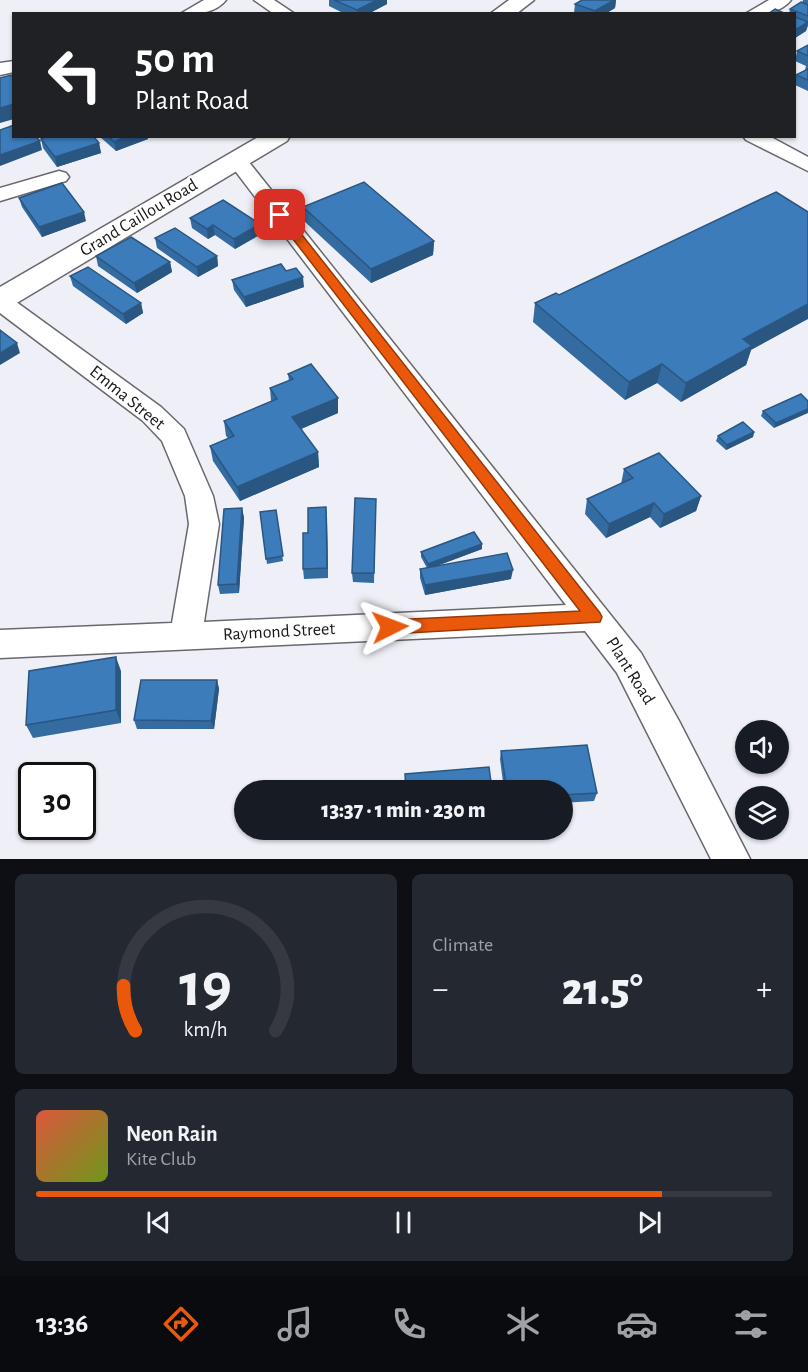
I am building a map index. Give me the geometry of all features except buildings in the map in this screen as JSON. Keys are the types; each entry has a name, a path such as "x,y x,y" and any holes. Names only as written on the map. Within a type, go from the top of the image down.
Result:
{"main road":[{"name":"Grand Caillou Road","path":"0,301 275,138"}],"street":[{"path":"192,12 218,0"},
{"path":"262,0 283,12"},
{"path":"757,12 783,0"},
{"path":"757,138 808,165"},
{"path":"785,153 808,141"},
{"name":"Plant Road","path":"237,160 629,663 667,732 731,859"},
{"path":"0,195 59,177"},
{"name":"Emma Street","path":"0,301 152,414 174,436 199,496 204,524 186,637"},
{"name":"Raymond Street","path":"0,644 594,617"}],"route":[{"path":"280,215 594,617 390,627"}]}
